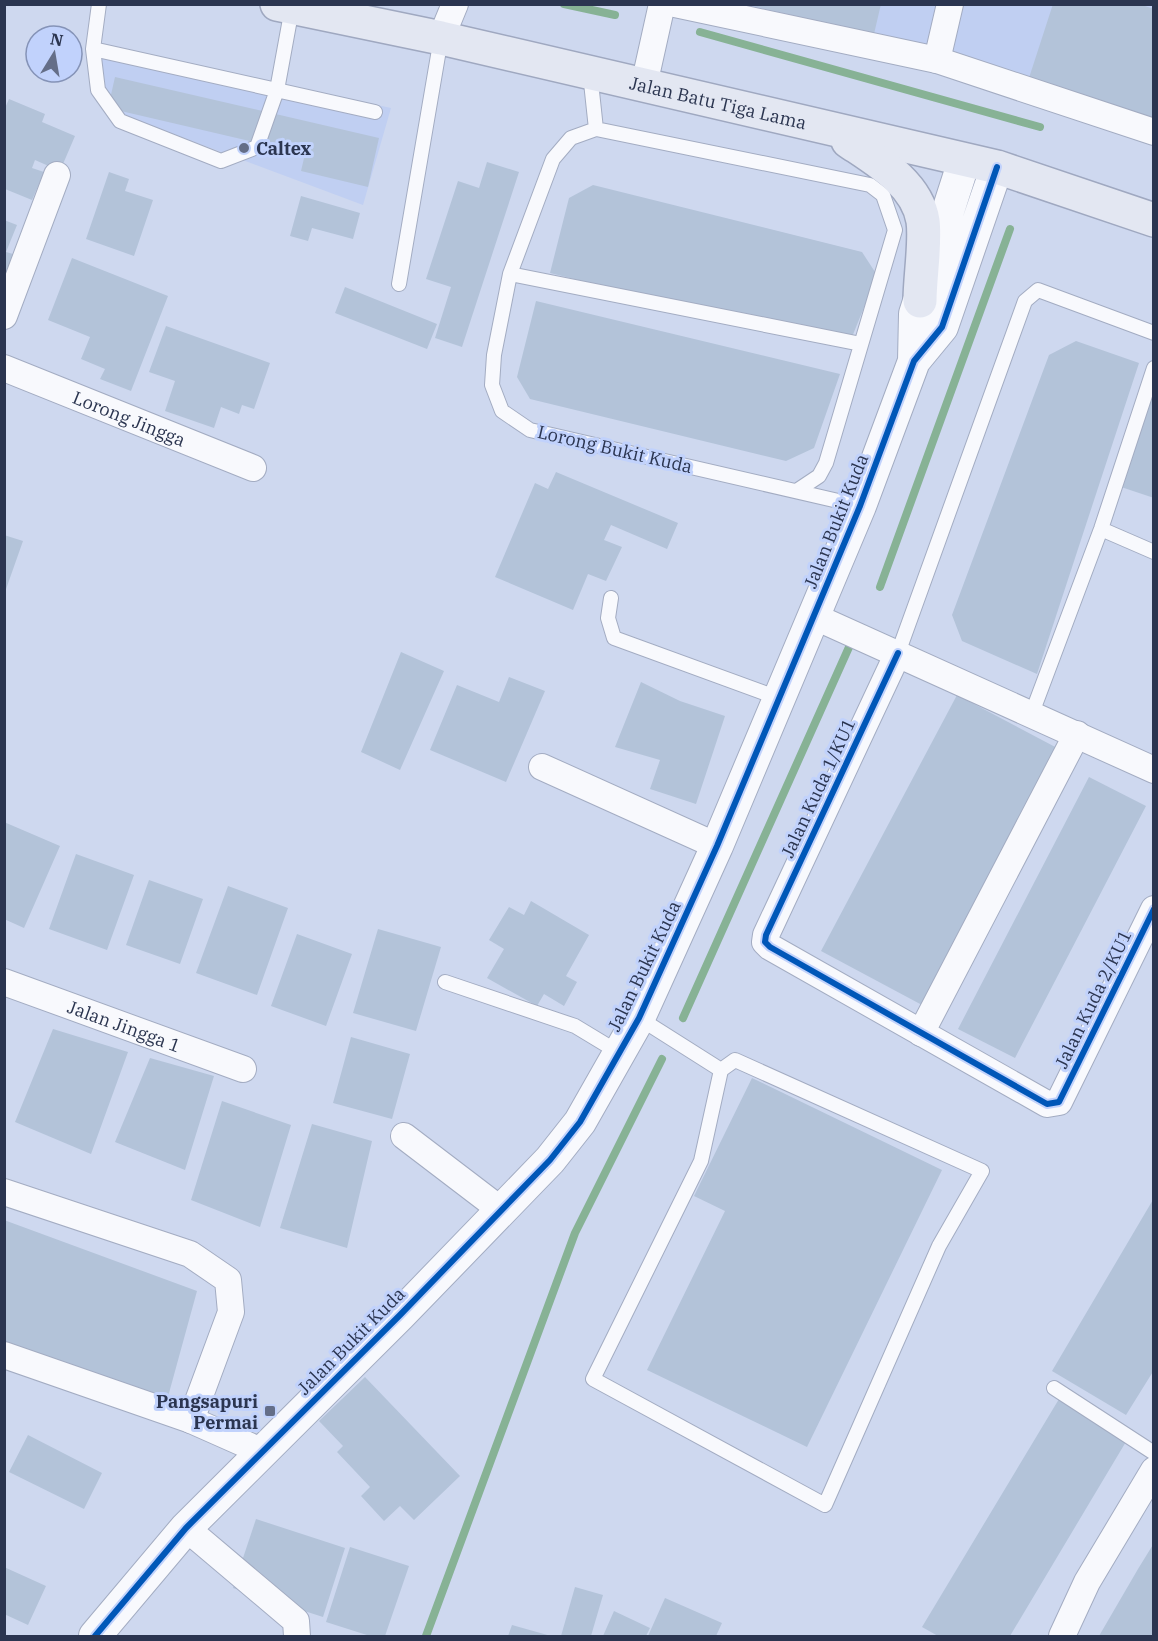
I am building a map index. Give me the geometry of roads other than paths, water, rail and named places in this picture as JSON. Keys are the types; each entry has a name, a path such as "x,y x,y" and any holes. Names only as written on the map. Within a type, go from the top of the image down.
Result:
{"main road":[{"name":"Jalan Batu Tiga Lama","path":"285,6 441,38 997,167 1154,220"},
{"path":"829,129 888,168 913,195 923,220 920,301"}],"street":[{"path":"441,38 455,4"},
{"path":"644,85 662,4"},
{"path":"675,4 937,60 1154,132"},
{"path":"937,60 950,4"},
{"name":"Jalan Bukit Kuda","path":"914,361 915,314 964,160"},
{"name":"Jalan Bukit Kuda","path":"95,1636 186,1528 400,1315 550,1160 580,1122 639,1018 717,846 781,699 813,616 860,506 914,361 942,327 997,167"},
{"path":"4,316 57,176"},
{"name":"Lorong Jingga","path":"4,368 253,468"},
{"path":"813,616 1154,770"},
{"name":"Jalan Kuda 1/KU1","path":"898,653 766,935 765,942 921,1033"},
{"path":"921,1033 1077,734"},
{"path":"542,767 717,846"},
{"name":"Jalan Kuda 2/KU1","path":"921,1033 1047,1104 1059,1102 1154,909"},
{"name":"Jalan Jingga 1","path":"4,982 243,1069"},
{"path":"404,1136 501,1210"},
{"path":"4,1192 190,1254 228,1280 231,1312 191,1420"},
{"path":"4,1355 191,1420 261,1451"},
{"path":"1062,1636 1087,1582 1154,1470"},
{"path":"186,1528 296,1621 297,1636"}],"lane":[{"path":"99,4 93,49 98,90 120,121 221,161 257,147 277,90 285,6"},
{"path":"399,284 441,38"},
{"path":"93,49 375,112"},
{"path":"590,73 596,129 870,184 883,195 895,230 826,464 819,476 798,490"},
{"name":"Lorong Bukit Kuda","path":"596,129 571,138 553,159 510,274 494,355 492,385 502,411 530,430 860,506"},
{"path":"510,274 861,344"},
{"name":"Jalan Kuda 1/KU1","path":"898,653 1025,301 1038,290 1152,331"},
{"path":"1032,713 1101,530 1154,368"},
{"path":"1101,530 1154,552"},
{"path":"611,598 608,618 614,638 781,699"},
{"path":"445,982 575,1026 618,1052"},
{"path":"639,1018 722,1070"},
{"path":"735,1060 982,1171 939,1246 825,1505 593,1378 701,1161 722,1070 735,1060"},
{"path":"1054,1388 1154,1453"}],"waterway":[{"path":"564,4 615,15"},
{"path":"700,32 1040,127"},
{"path":"880,587 1010,229"},
{"path":"683,1018 854,636"},
{"path":"426,1636 575,1233 662,1059"}],"place":[{"name":"Caltex","path":"244,148"},
{"name":"Pangsapuri Permai","path":"270,1411"}]}
